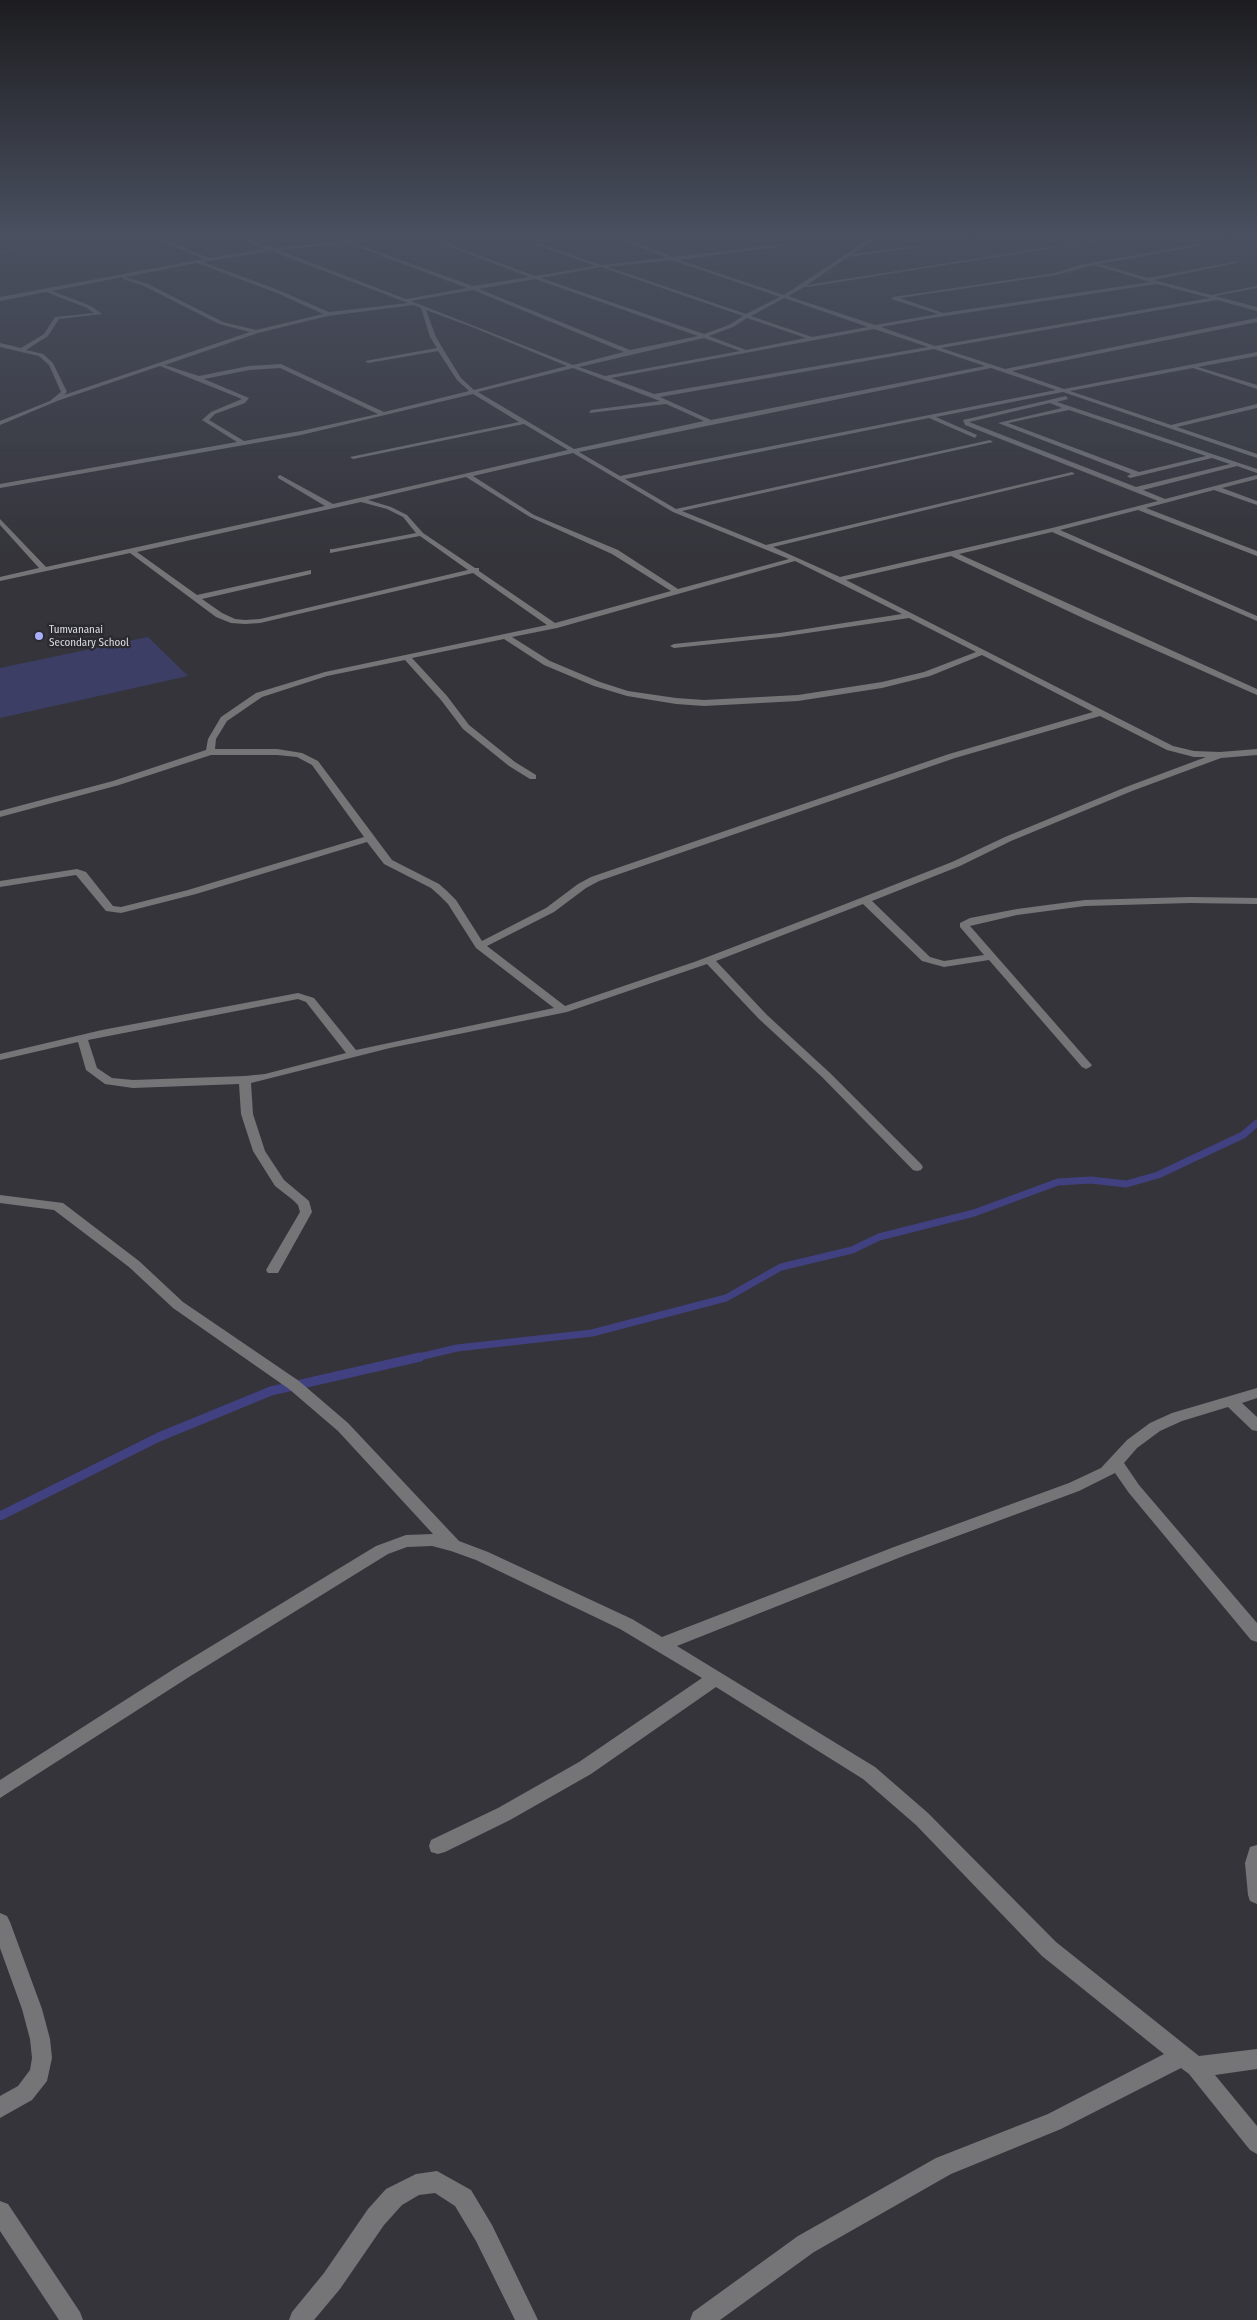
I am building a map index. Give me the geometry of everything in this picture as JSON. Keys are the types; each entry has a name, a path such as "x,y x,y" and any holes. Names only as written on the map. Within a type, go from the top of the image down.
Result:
{"street":[{"path":"1,345 41,355 51,364 64,392 58,399"},
{"path":"22,350 30,345"},
{"path":"0,423 58,399 217,345"},
{"path":"438,345 459,379 472,391 675,511 765,546 839,579 1170,748 1194,754 1220,755 1257,752"},
{"path":"521,345 654,396 711,422"},
{"path":"614,345 630,352"},
{"path":"0,486 244,444 383,414 662,345"},
{"path":"729,345 745,350"},
{"path":"605,378 771,345"},
{"path":"933,345 1060,391 1257,456"},
{"path":"654,396 948,345"},
{"path":"1005,371 1132,345"},
{"path":"368,361 440,349"},
{"path":"619,478 929,416 1257,354"},
{"path":"160,365 199,378 246,398 243,402 213,413 205,420 244,444"},
{"path":"199,378 249,368 281,366 383,414"},
{"path":"0,579 332,507 575,451 993,366"},
{"path":"1193,367 1257,387"},
{"path":"1075,396 965,421 976,428 1163,500"},
{"path":"591,412 667,402"},
{"path":"1050,402 1257,471"},
{"path":"1169,427 1257,406"},
{"path":"976,428 1069,408"},
{"path":"929,416 999,446"},
{"path":"353,457 526,422"},
{"path":"1001,423 1138,474"},
{"path":"675,511 990,442"},
{"path":"1110,481 1213,456"},
{"path":"1134,490 1238,464"},
{"path":"1063,470 1080,477"},
{"path":"765,546 1072,474"},
{"path":"468,476 532,516 615,552 677,592"},
{"path":"280,477 332,507"},
{"path":"839,579 1053,530 1137,504 1146,504 1257,477"},
{"path":"1215,488 1257,503"},
{"path":"361,500 396,511 405,516 421,534 476,570 554,626"},
{"path":"1137,504 1257,554"},
{"path":"0,522 45,570"},
{"path":"1053,530 1257,619"},
{"path":"334,551 421,534"},
{"path":"131,551 219,615 234,621 260,622 476,570"},
{"path":"951,553 1088,618 1257,692"},
{"path":"210,752 212,739 224,719 259,695 326,674 554,626 796,560"},
{"path":"196,598 308,572"},
{"path":"674,646 780,635 912,615"},
{"path":"506,637 547,663 604,687 676,701 704,703 798,698 873,686 927,674 984,652"},
{"path":"407,656 444,698 466,727 512,764 533,776"},
{"path":"480,946 550,910 582,886 603,876 952,756 1100,713"},
{"path":"0,814 116,783 210,752 278,752 307,758 320,768 368,839 388,862 435,886 452,902 480,946 563,1010"},
{"path":"82,1038 92,1070 110,1081 133,1084 245,1080 274,1075 353,1054 563,1010 709,960 866,900 956,864 1008,839 1129,789 1220,755"},
{"path":"0,884 77,872 82,874 110,909 121,910 192,892 368,839"},
{"path":"866,900 926,959 944,964 990,957"},
{"path":"1086,1065 990,957 964,925 966,923 1017,912 1085,903 1190,900 1257,901"},
{"path":"709,960 763,1017 826,1074 917,1167"},
{"path":"0,1057 82,1038 298,996 310,1000 353,1054"},
{"path":"245,1080 247,1114 259,1151 279,1183 298,1197 304,1204 306,1212 273,1270"},
{"path":"0,1200 58,1206 134,1264 178,1305 294,1385 343,1427 453,1545"},
{"path":"662,1645 900,1551 1074,1487 1106,1472 1132,1444 1155,1427 1177,1417 1257,1393"},
{"path":"1231,1400 1257,1426"},
{"path":"1116,1463 1134,1489 1257,1635"},
{"path":"0,1790 183,1672 382,1550 406,1541 432,1540 453,1545 482,1556 613,1618 662,1645 869,1773 922,1819 1049,1949 1189,2061 1257,2143"},
{"path":"438,1846 504,1814 585,1768 716,1678"},
{"path":"1257,1853 1254,1863 1257,1895"},
{"path":"0,1922 32,2009 40,2039 42,2058 40,2074 25,2093 0,2108"},
{"path":"702,2320 806,2244 944,2166 1054,2122 1189,2061 1257,2059"},
{"path":"300,2320 332,2281 376,2217 394,2197 416,2185 437,2182 463,2198 484,2233 527,2320"},
{"path":"0,2212 72,2320"}],"shaded area":[{"path":"148,637 188,676 0,718 0,668"}],"waterway":[{"path":"415,1358 457,1348 592,1333 726,1298 781,1267 852,1250 879,1237 974,1213 1058,1182 1091,1180 1126,1184 1158,1175 1243,1135 1257,1123"},
{"path":"0,1516 159,1437 271,1391 420,1357"}],"place":[{"name":"Tumvananai Secondary School","path":"39,636"}]}
